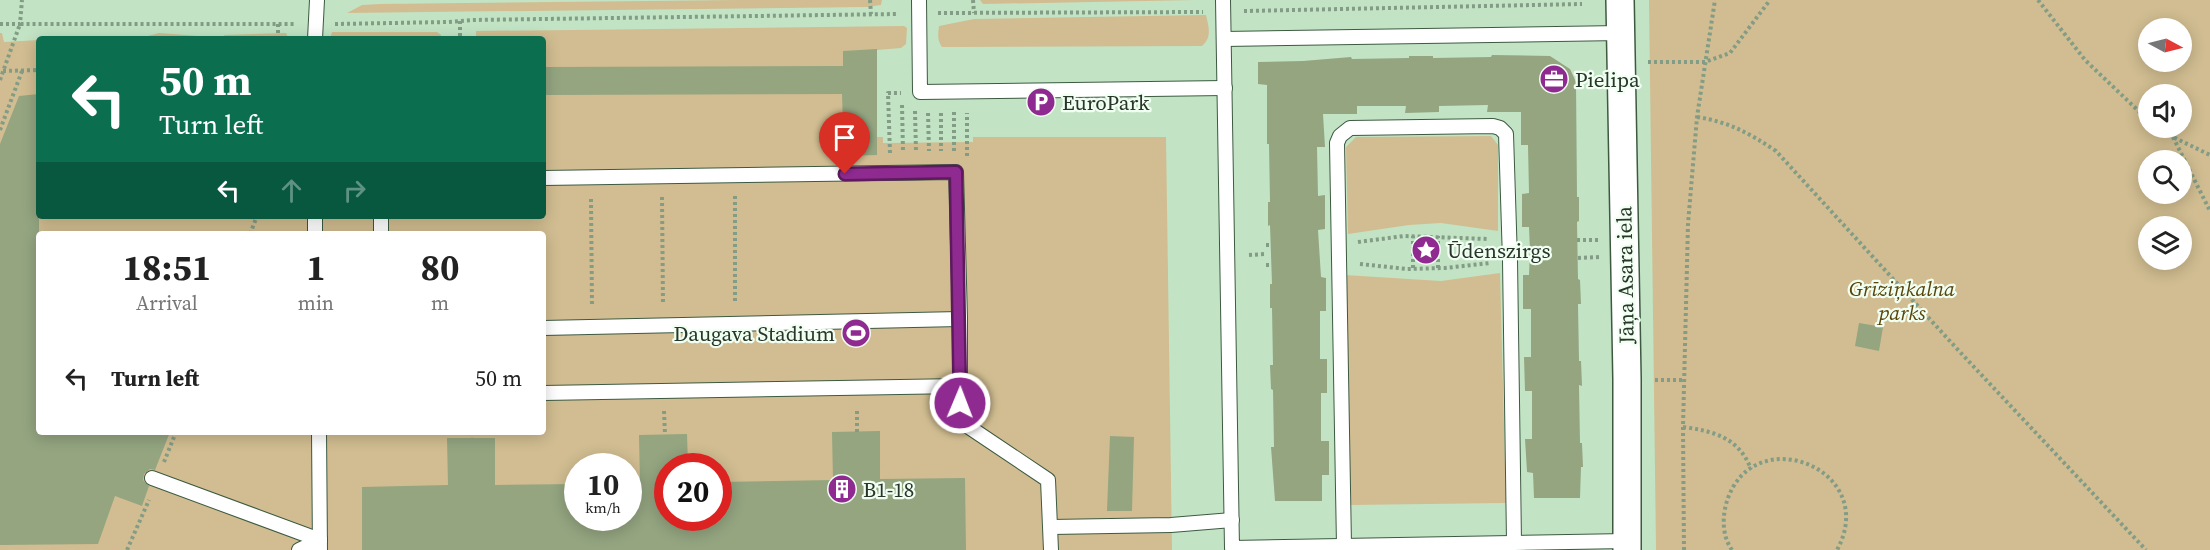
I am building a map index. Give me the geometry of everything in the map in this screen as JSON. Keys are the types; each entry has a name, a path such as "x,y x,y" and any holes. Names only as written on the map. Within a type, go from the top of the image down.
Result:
{"street":[{"name":"Jāņa Asara iela","path":"1620,0 1628,545"}],"lane":[{"path":"315,36 317,0"},
{"path":"1223,6 1232,548 1514,542 1628,545"},
{"path":"919,7 937,92 1225,88"},
{"path":"1224,39 1621,33"},
{"path":"1344,546 1337,143 1345,130 1350,128 1493,126 1500,128 1506,134 1514,542"},
{"path":"546,178 927,173 960,319 960,420 1048,480 1051,550"},
{"path":"546,328 960,319"},
{"path":"546,393 961,386"},
{"path":"319,435 320,545"},
{"path":"152,478 320,545"},
{"path":"1051,527 1172,525 1232,520"},
{"path":"299,550 320,545"}],"path":[{"path":"0,80 20,24 22,0"},
{"path":"870,0 871,14"},
{"path":"973,0 974,13"},
{"path":"1684,550 1683,427 1688,224 1697,117 1715,0"},
{"path":"1641,62 1705,62 1730,53 1770,0"},
{"path":"2038,0 2085,60 2138,110"},
{"path":"0,24 315,24 871,14 919,7 974,13 1223,6 1582,4"},
{"path":"460,21 460,36"},
{"path":"278,24 278,36"},
{"path":"3,71 36,70"},
{"path":"0,130 22,71"},
{"path":"927,173 888,93 937,92"},
{"path":"927,173 937,92"},
{"path":"927,173 937,92"},
{"path":"927,173 937,92"},
{"path":"927,173 966,171 937,92"},
{"path":"927,173 937,92"},
{"path":"902,93 927,173"},
{"path":"1697,117 1720,120 1749,133 1776,151 1959,351 2146,550"},
{"path":"2174,138 2210,211"},
{"path":"2175,138 2210,155"},
{"path":"735,176 735,324"},
{"path":"662,177 663,326"},
{"path":"591,178 592,327"},
{"path":"1413,236 1413,268"},
{"path":"1339,243 1413,236 1509,241"},
{"path":"1438,236 1438,268"},
{"path":"1577,240 1605,240"},
{"path":"1578,258 1606,257"},
{"path":"1339,263 1438,268 1510,260"},
{"path":"1683,427 1702,429 1720,435 1746,455 1751,469"},
{"path":"1732,550 1724,528 1724,510 1730,493 1740,477 1772,459 1791,459 1809,463 1824,473 1837,487 1844,504 1846,522 1843,540 1838,550"}],"green space":[{"path":"882,0 881,5 867,7 347,13 362,5 380,4"},
{"path":"980,0 1196,0 983,4"},
{"name":"Grīziņkalna parks","path":"1649,0 2210,0 2210,550 1656,550"},
{"path":"1206,15 1208,36 1202,46 942,47 938,37 939,26 974,19"},
{"name":"Daugava Stadium","path":"904,26 907,28 906,44 901,48 877,50 877,137 883,137 883,143 973,142 973,137 1166,137 1172,550 0,550 0,33 2,33 4,42 36,40 36,219 546,219 546,36 476,36 476,31"},
{"path":"332,32 437,32 441,35 441,36 331,36"},
{"path":"159,33 198,36 148,36"},
{"path":"286,33 288,36 224,36"},
{"path":"1491,136 1498,145 1498,231 1441,223 1348,234 1346,147 1356,137"},
{"path":"1500,273 1506,503 1350,505 1345,275 1441,281"}],"building":[{"path":"877,49 877,155 844,156 842,94 546,95 546,67 843,66 843,51"},
{"path":"1492,55 1550,56 1570,69 1576,82 1577,197 1579,197 1578,279 1580,280 1581,304 1578,304 1579,361 1581,361 1582,386 1579,385 1580,443 1582,443 1583,467 1581,467 1580,498 1534,498 1533,473 1527,472 1525,439 1532,439 1532,391 1525,391 1524,357 1531,357 1531,309 1523,309 1523,275 1529,275 1530,251 1529,227 1522,227 1522,194 1529,193 1528,145 1521,145 1521,112 1487,112 1488,105 1439,106 1439,112 1405,113 1406,106 1357,106 1357,114 1323,114 1325,147 1317,147 1318,196 1325,195 1325,229 1318,230 1321,277 1326,278 1326,311 1320,311 1320,359 1327,359 1327,393 1321,393 1321,441 1329,441 1329,475 1322,475 1322,501 1275,501 1271,447 1274,447 1270,365 1273,365 1270,225 1268,226 1268,202 1270,202 1267,85 1258,84 1258,62 1351,57 1352,59 1433,56 1433,58 1491,57"},
{"path":"36,94 36,219 39,219 39,231 36,231 36,435 169,435 155,470 150,469 144,474 143,480 149,486 142,506 115,496 98,544 0,545 0,144 19,96"},
{"path":"1859,323 1883,327 1879,351 1855,346"},
{"name":"B1-18","path":"880,431 880,479 965,478 966,550 362,550 362,487 448,485 447,438 495,438 495,485 564,484 564,531 642,531 642,453 639,453 639,435 687,434 688,453 654,453 654,531 732,531 732,482 833,480 832,432"},
{"path":"1110,436 1134,437 1132,511 1107,511"}],"place":[{"name":"Pielipa","path":"1554,79"},
{"name":"EuroPark","path":"1041,102"},
{"name":"Ūdenszirgs","path":"1426,250"},
{"name":"Daugava Stadium","path":"856,333"},
{"name":"B1-18","path":"842,489"}],"route":[{"path":"845,174 956,172 960,403"}]}
